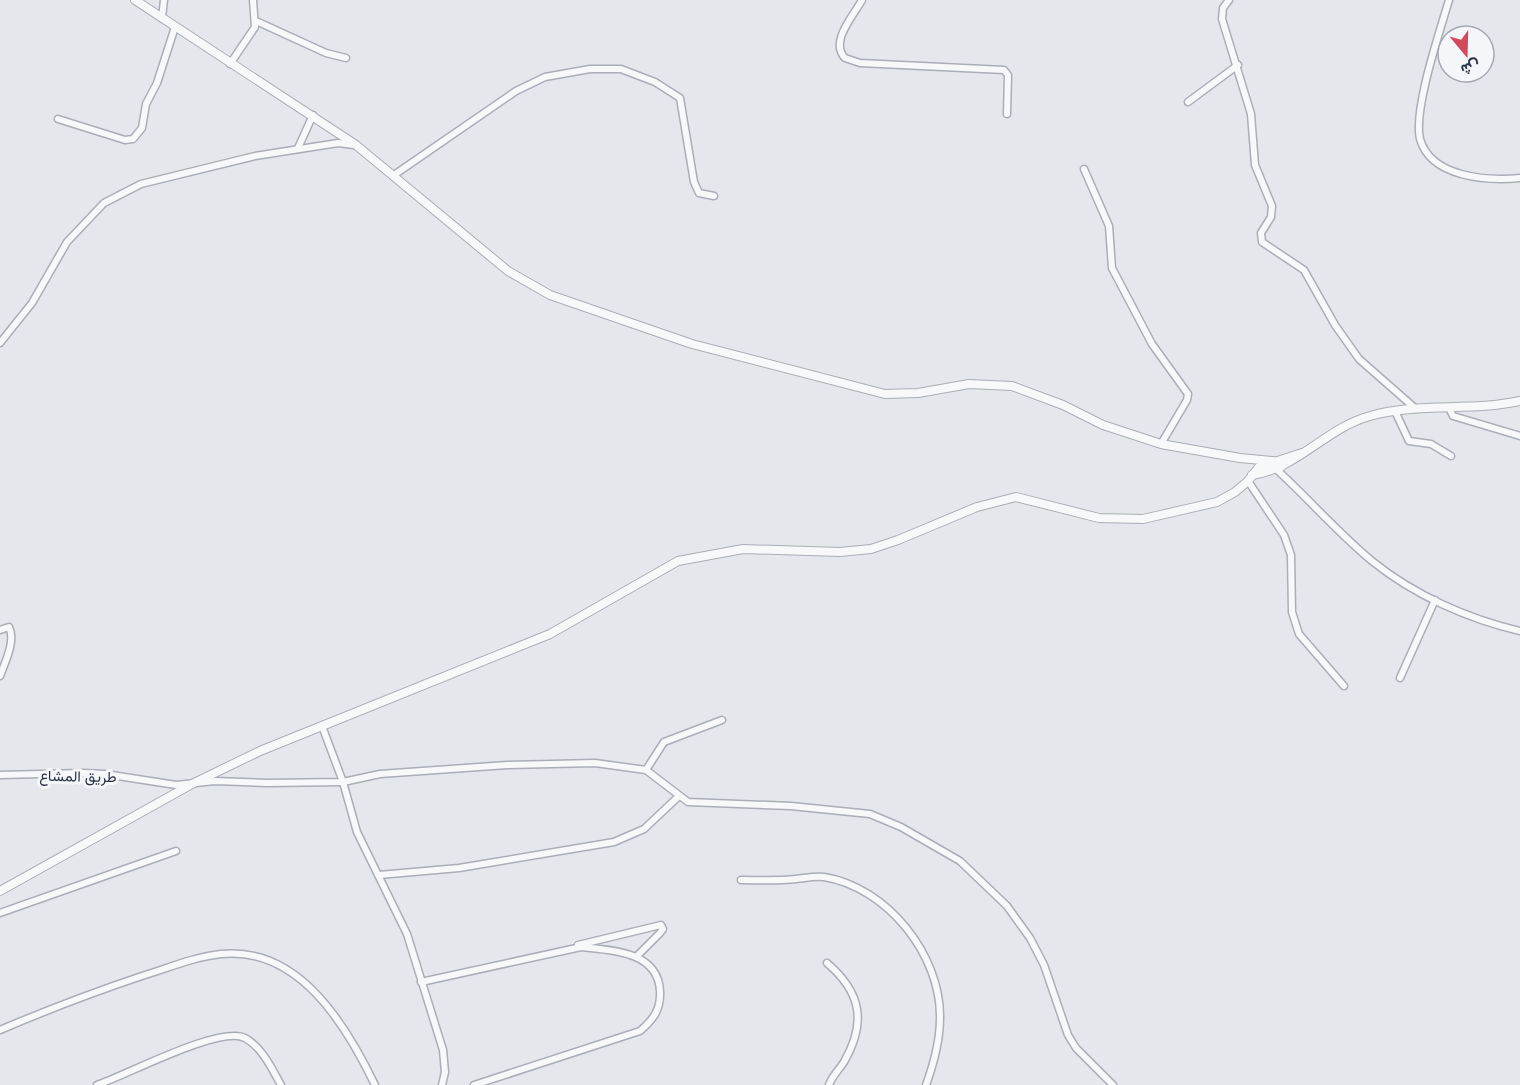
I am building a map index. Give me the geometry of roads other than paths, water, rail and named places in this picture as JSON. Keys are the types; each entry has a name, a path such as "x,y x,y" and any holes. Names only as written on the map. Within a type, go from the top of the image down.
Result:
{"street":[{"path":"135,0 356,145 508,272 550,295 692,344 885,394 918,393 969,384 1012,386 1063,405 1103,425 1161,444 1277,465 1370,559 1392,576 1435,600 1482,620 1520,631"},
{"path":"162,18 164,0"},
{"path":"230,64 252,32 256,21 253,0"},
{"path":"862,0 843,31 840,50 845,58 860,63 1004,70 1008,75 1007,114"},
{"path":"1229,0 1223,8 1222,19 1238,65 1251,114 1255,165 1272,206 1271,217 1261,233 1262,242 1304,270 1335,325 1359,359 1416,409"},
{"path":"1449,0 1419,118 1420,140 1430,156 1440,165 1455,172 1473,176 1520,178"},
{"path":"256,21 326,53 346,58"},
{"path":"58,119 125,140 133,139 142,128 146,104 175,27"},
{"path":"1188,102 1238,65"},
{"path":"394,175 532,82 575,71 615,69 631,71 680,98 694,182 699,193 714,196"},
{"path":"298,148 313,115"},
{"path":"0,343 32,303 66,242 104,203 157,180 298,148 338,143 356,145"},
{"path":"1084,169 1109,226 1110,261 1119,284 1152,345 1188,394 1187,400 1161,444"},
{"path":"1250,478 1267,472 1357,421 1395,411 1520,401"},
{"path":"1449,408 1453,416 1520,436"},
{"path":"1395,411 1409,441 1431,444 1451,456"},
{"path":"1240,458 1267,472"},
{"path":"0,891 192,784 260,751 550,634 663,568 695,556 742,549 840,552 870,549 898,540 976,507 1016,497 1099,518 1143,519 1217,502 1250,478 1259,467 1277,465"},
{"path":"1250,478 1284,535 1291,555 1292,612 1299,634 1344,686"},
{"path":"1400,678 1435,600"},
{"path":"0,630 9,627 11,631 9,649 0,676"},
{"path":"722,720 664,742 646,770 688,802 790,806 870,814 901,827 960,861 988,886 1017,918 1044,966 1068,1035 1076,1048 1113,1085"},
{"path":"322,726 343,782 357,832 407,934 443,1050 445,1072 442,1085"},
{"name":"طريق المشاع","path":"0,775 105,774 176,785 215,781 343,782 380,774 552,762 625,765 646,770"},
{"path":"379,875 400,875 459,868 614,842 644,829 679,796"},
{"path":"0,913 176,851"},
{"path":"741,880 825,877 856,889 882,903 905,924 917,942 928,966 940,1010 938,1049 926,1085"},
{"path":"421,982 564,950 661,925 663,929 660,933 636,957"},
{"path":"474,1085 640,1031 653,1019 660,1003 660,983 650,965 636,957 605,949 581,947 564,950"},
{"path":"0,1030 89,994 197,958 223,954 247,955 294,974 313,990 351,1040 375,1085"},
{"path":"827,963 850,989 856,1001 859,1023 844,1061 829,1085"},
{"path":"97,1085 126,1075 198,1042 233,1035 244,1038 264,1056 281,1085"},
{"path":"126,1075 127,1085"}]}
